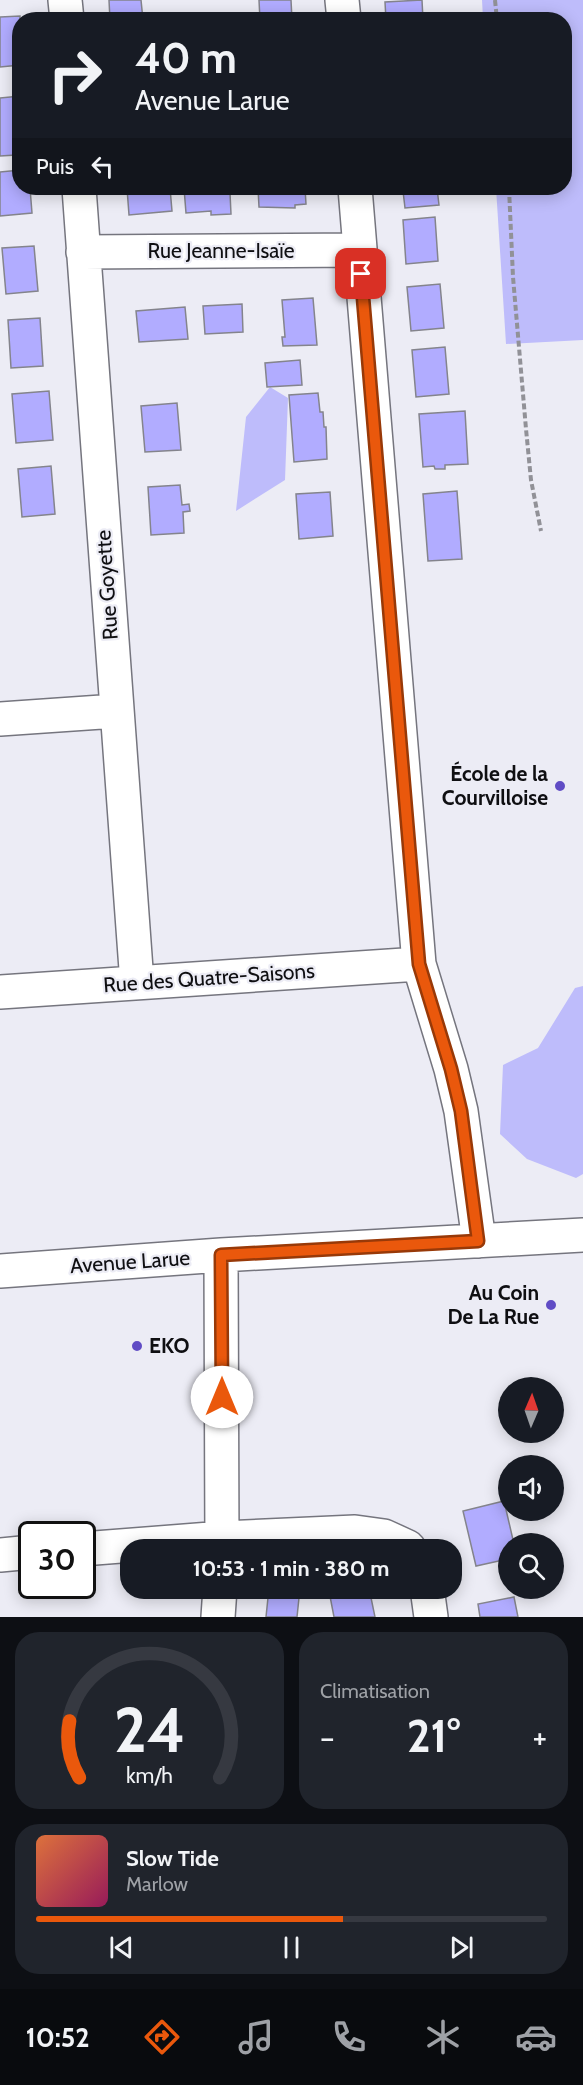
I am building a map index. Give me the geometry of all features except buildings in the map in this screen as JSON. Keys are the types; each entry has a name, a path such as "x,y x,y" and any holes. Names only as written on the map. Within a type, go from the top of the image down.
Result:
{"street":[{"name":"Rue Goyette","path":"79,195 136,983"},
{"path":"355,195 419,964 451,1069 461,1111 478,1241"},
{"name":"Rue Jeanne-Isaïe","path":"83,252 359,250"},
{"path":"0,719 116,711"},
{"name":"Rue des Quatre-Saisons","path":"0,993 419,964"},
{"name":"Avenue Larue","path":"0,1271 221,1255 583,1234"},
{"path":"221,1255 222,1539"},
{"path":"277,1539 354,1532 391,1539"},
{"path":"96,1548 120,1548"},
{"path":"0,1555 18,1553"},
{"path":"218,1617 219,1599"},
{"path":"428,1599 431,1617"}],"path":[{"path":"509,195 513,277 526,429 531,480 541,531"}],"shaded area":[{"path":"482,0 583,0 583,340 506,344 496,195 572,195 572,12 483,12"},
{"path":"270,387 288,398 285,480 236,511 246,417"},
{"path":"583,986 583,1174 576,1178 527,1159 500,1134 503,1065 538,1048 575,988"}],"place":[{"name":"École de la Courvilloise","path":"560,786"},
{"name":"Au Coin De La Rue","path":"551,1305"},
{"name":"EKO","path":"137,1346"}],"route":[{"path":"222,1397 221,1255 478,1241 461,1111 451,1069 419,964 361,274"}]}
